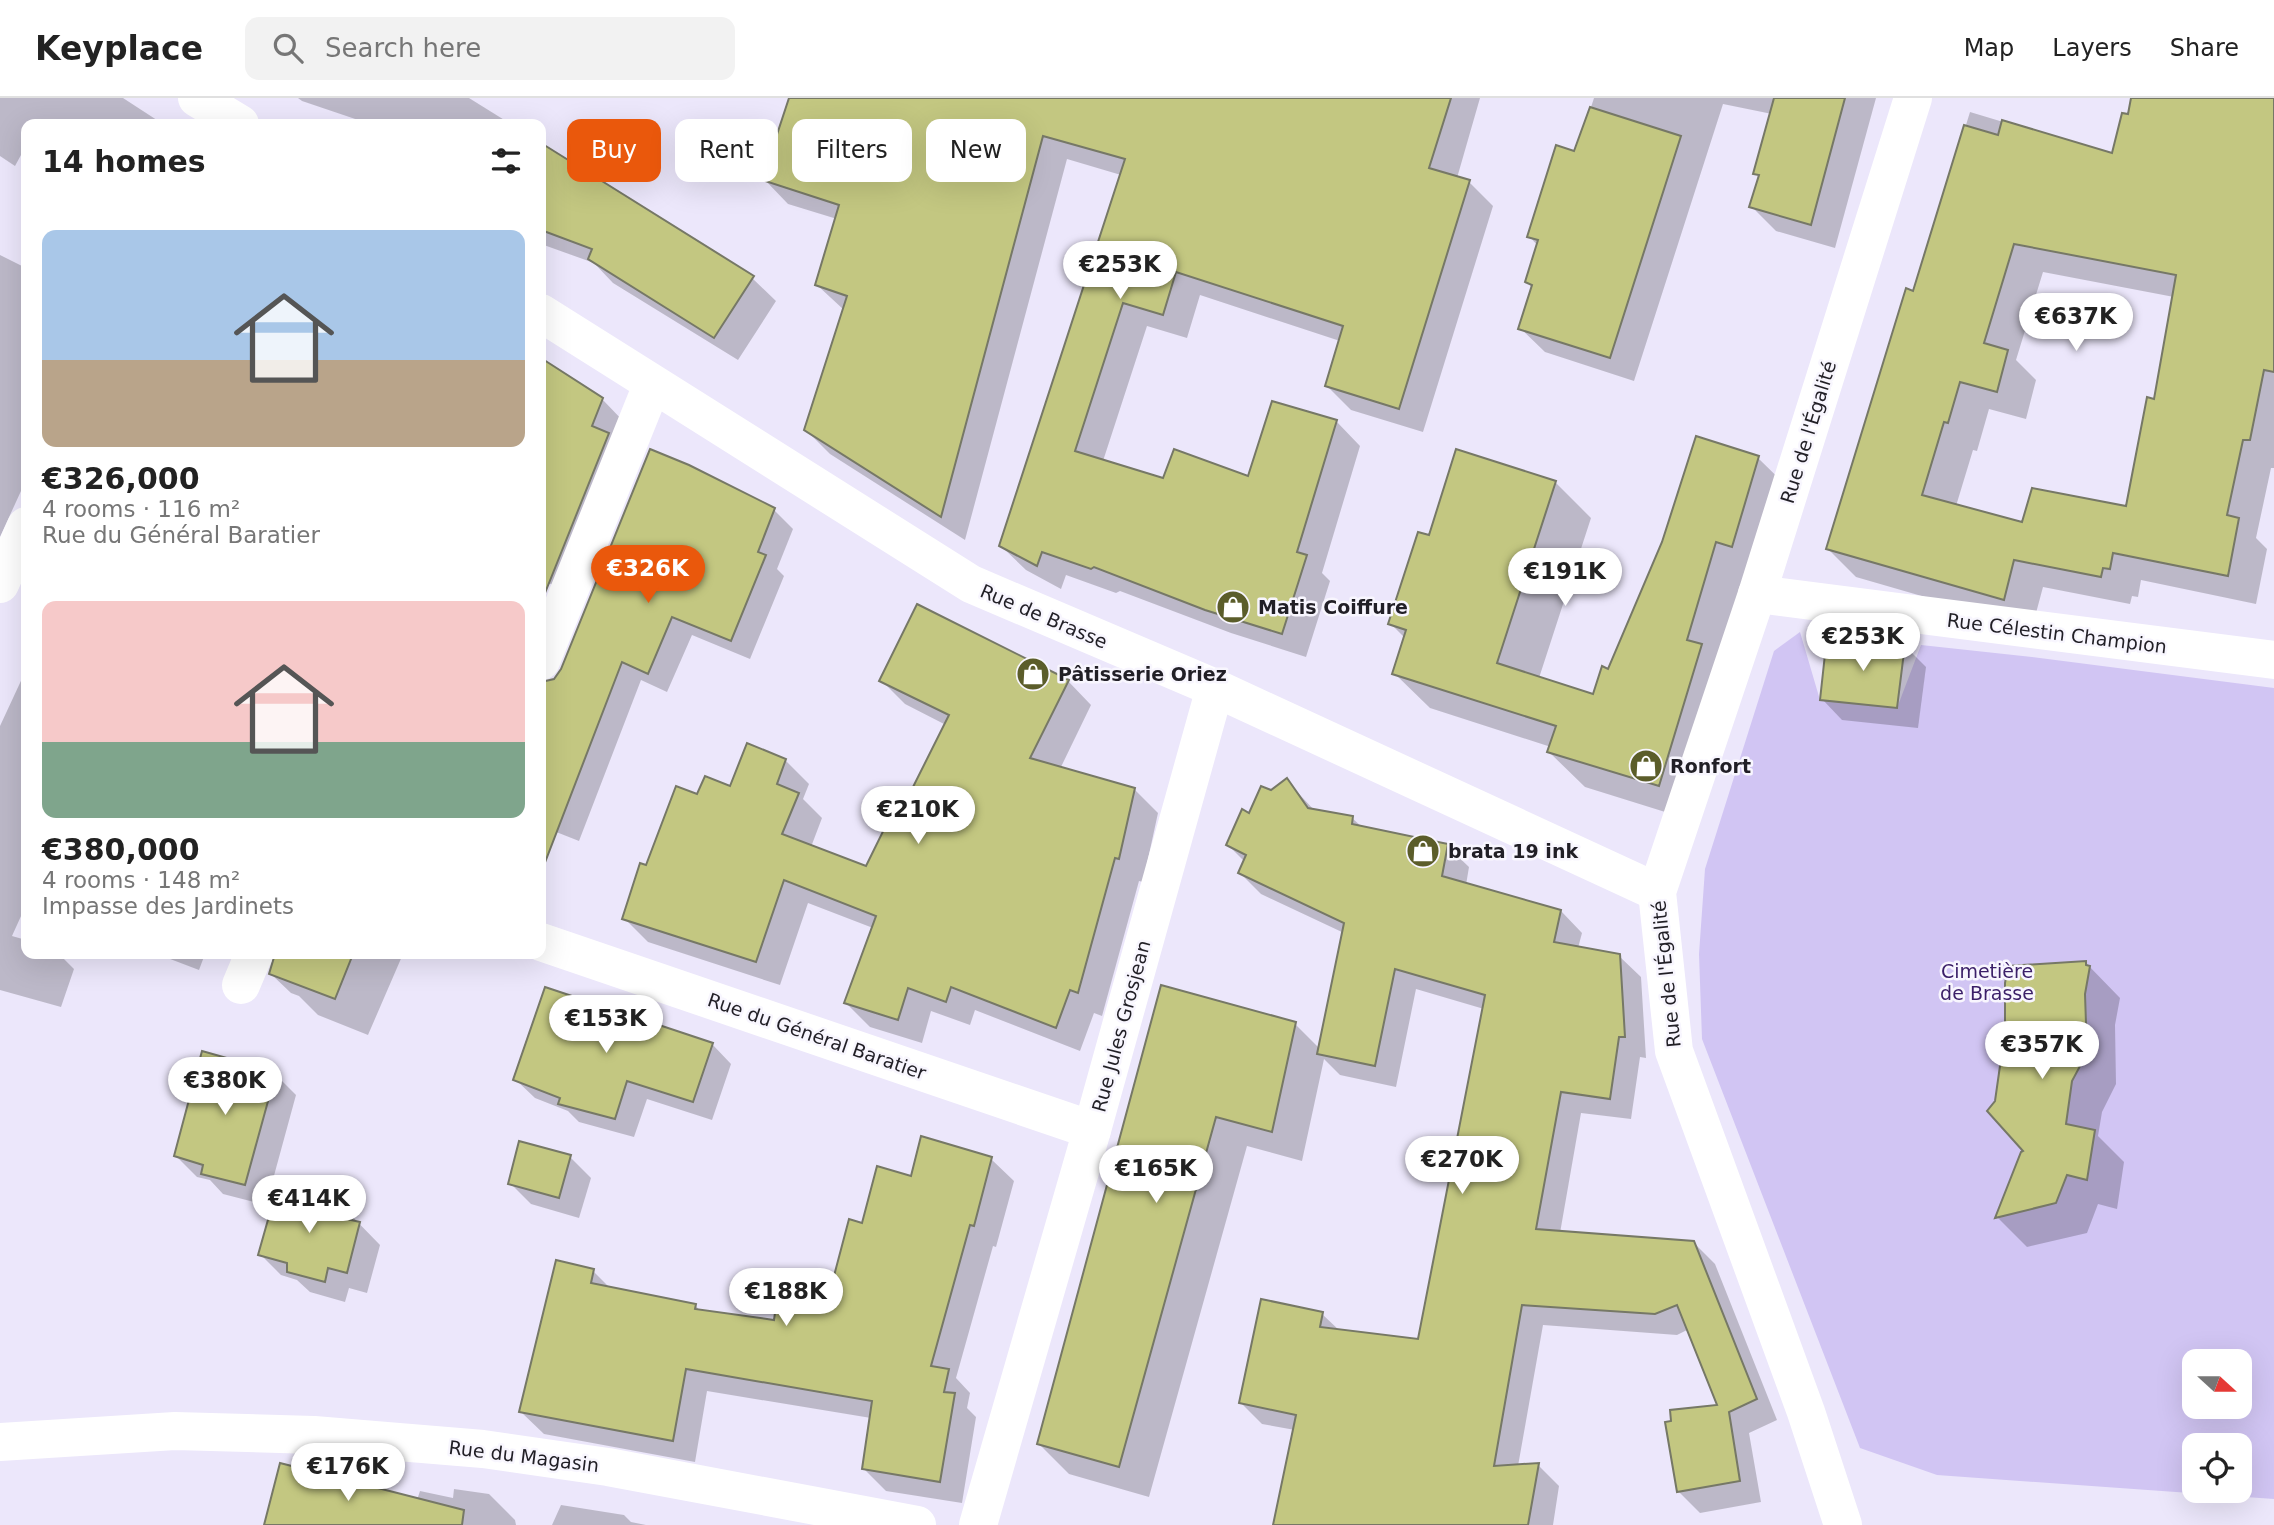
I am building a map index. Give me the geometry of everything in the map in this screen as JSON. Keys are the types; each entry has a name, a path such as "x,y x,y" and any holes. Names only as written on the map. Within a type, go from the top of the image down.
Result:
{"street":[{"name":"Rue de l'Égalité","path":"1843,1525 1806,1412 1674,1051 1657,892 1757,594 1913,98"},
{"name":"Rue de Brasse","path":"546,316 971,584 1214,688 1657,892"},
{"path":"546,649 652,385"},
{"path":"0,584 21,537"},
{"name":"Rue Célestin Champion","path":"1757,594 2274,660"},
{"name":"Rue Jules Grosjean","path":"978,1525 1092,1129 1214,688"},
{"name":"Rue du Général Baratier","path":"546,944 1092,1129"},
{"name":"Rue du Magasin","path":"0,1442 175,1431 314,1435 483,1449 608,1467 917,1525"}],"green space":[{"name":"Cimetière de Brasse","path":"1800,632 1820,700 1897,708 1921,645 2274,688 2274,1499 2252,1497 2252,1433 2182,1433 2182,1492 1937,1475 1860,1448 1702,1039 1699,954 1705,869 1774,651"}],"building":[{"path":"789,98 1451,98 1429,168 1470,180 1399,409 1325,386 1343,326 1176,272 1163,315 1123,303 1075,451 1163,478 1174,449 1248,476 1272,401 1337,420 1297,552 1307,555 1282,634 1205,610 1094,567 1091,569 1042,552 1037,566 999,546 1125,159 1043,136 941,517 804,430 847,296 815,285 839,205 768,182 778,182 778,131"},
{"path":"1774,98 1845,98 1811,225 1749,207 1759,175 1753,174"},
{"path":"2131,98 2274,98 2274,372 2264,370 2250,440 2243,440 2227,515 2239,518 2228,576 2113,553 2110,569 2103,568 2101,577 2014,560 2004,600 1826,549 1906,288 1913,291 1964,125 1998,135 2002,120 2112,153 2122,113 2128,114","holes":["2014,244 2176,275 2154,399 2147,397 2126,506 2032,488 2022,522 1922,495 1944,422 1948,423 1960,382 1997,392 2008,350 1984,343"]},
{"path":"1590,107 1681,136 1610,358 1518,329 1532,285 1525,282 1538,240 1527,237 1556,145 1574,151"},
{"path":"546,146 567,159 567,182 603,182 754,276 714,338 588,259 592,249 546,232"},
{"path":"546,361 603,398 592,426 609,433 546,590"},
{"path":"1696,436 1759,456 1732,547 1716,542 1687,640 1702,644 1659,786 1547,752 1556,726 1392,674 1406,630 1388,624 1418,532 1429,535 1456,449 1556,481 1497,663 1593,694 1602,666 1608,669 1662,542"},
{"path":"650,449 689,465 775,508 758,552 766,555 731,641 672,617 648,674 622,662 546,860 546,681 554,679 561,669"},
{"path":"917,604 1069,680 1030,758 1135,788 1119,859 1115,858 1078,993 1070,990 1056,1028 951,987 946,1002 908,988 898,1020 844,1003 876,916 784,880 756,962 622,919 640,863 646,865 676,786 697,794 705,776 730,786 747,743 786,759 777,784 799,793 782,834 866,866 898,801 905,803 949,715 879,681"},
{"path":"1856,638 1905,644 1897,708 1820,700 1826,645 1855,648"},
{"path":"1287,778 1308,808 1353,816 1352,824 1448,844 1442,876 1561,910 1554,942 1620,954 1625,1037 1619,1037 1610,1099 1561,1092 1536,1229 1694,1241 1757,1399 1729,1412 1740,1481 1677,1492 1665,1422 1671,1421 1670,1410 1717,1405 1677,1305 1655,1314 1522,1305 1494,1466 1539,1463 1528,1525 1273,1525 1296,1415 1239,1403 1261,1299 1323,1312 1320,1327 1418,1339 1485,995 1395,969 1375,1066 1317,1054 1344,923 1238,873 1246,855 1226,845 1242,809 1249,813 1261,786 1271,790"},
{"path":"274,959 351,959 335,999 269,974"},
{"path":"2086,961 2086,965 2090,966 2085,994 2087,1053 2072,1081 2066,1124 2095,1130 2087,1180 2067,1175 2056,1203 1995,1218 2023,1151 1987,1111 1995,1101 2005,1031 2005,983 2008,966"},
{"path":"1161,985 1296,1022 1272,1132 1216,1117 1119,1467 1037,1444"},
{"path":"545,987 713,1043 693,1102 627,1081 615,1119 558,1104 560,1098 513,1080"},
{"path":"202,1051 276,1072 245,1185 201,1174 203,1165 174,1156"},
{"path":"921,1136 992,1157 931,1366 949,1369 944,1392 955,1393 940,1482 862,1469 872,1401 686,1369 673,1441 519,1412 556,1260 594,1269 591,1283 696,1304 695,1309 774,1320 777,1299 825,1310 849,1219 862,1223 877,1166 911,1176"},
{"path":"519,1141 571,1155 559,1198 508,1184"},
{"path":"277,1188 344,1205 342,1218 360,1222 347,1273 328,1268 325,1282 287,1272 287,1263 258,1255"},
{"path":"280,1463 464,1510 462,1525 264,1525"}],"place":[{"name":"Matis Coiffure","path":"1233,607"},
{"name":"Pâtisserie Oriez","path":"1033,674"},
{"name":"Ronfort","path":"1646,766"},
{"name":"brata 19 ink","path":"1423,851"}]}
